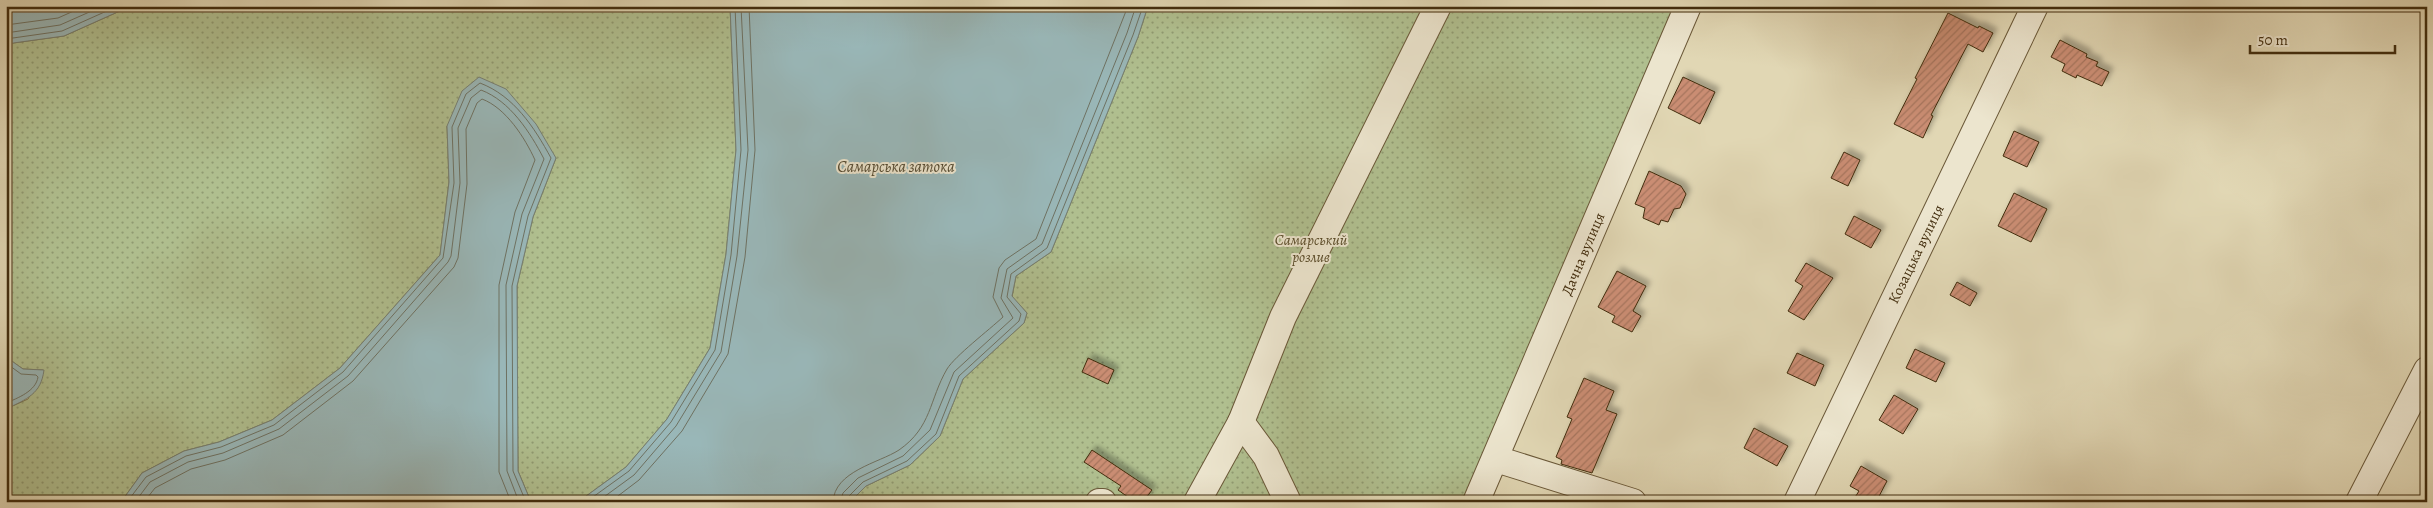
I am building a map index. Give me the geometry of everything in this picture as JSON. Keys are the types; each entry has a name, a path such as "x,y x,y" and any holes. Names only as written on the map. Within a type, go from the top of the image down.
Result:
{"street":[{"path":"1197,502 1241,422 1284,317 1438,6"},
{"name":"Дачна вулиця","path":"1476,502 1688,6"},
{"name":"Козацька вулиця","path":"1797,502 2034,6"},
{"path":"2359,502 2427,370"},
{"path":"1241,422 1266,456 1288,502"},
{"path":"1496,459 1633,502"}],"green space":[{"path":"131,6 730,6 736,150 726,254 710,348 667,419 626,467 578,502 531,502 518,471 517,286 533,217 556,158 447,126 449,182 440,255 340,368 272,420 219,442 184,451 142,473 121,502 6,502 6,409 28,399 43,370 23,369 6,357 6,44 64,36"},
{"name":"Самарський розлив","path":"1148,6 1680,6 1463,502 850,502 866,486 910,465 940,436 963,379 1024,323 1027,313 1012,297 1016,276 1051,252 1138,37"}],"water":[{"path":"6,6 131,6 64,36 6,44"},
{"name":"Самарська затока","path":"730,6 1148,6 1138,37 1051,252 1016,276 1012,296 1027,313 1024,323 963,379 940,436 910,465 866,486 850,502 578,502 626,467 667,419 710,348 726,254 736,150"},
{"path":"479,77 506,89 536,124 556,158 533,217 517,286 518,471 531,502 121,502 142,473 184,451 219,442 272,420 340,368 440,255 449,182 447,126 462,91"},
{"path":"6,357 23,369 44,370 40,385 32,395 6,409"}],"building":[{"path":"1948,13 1978,28 1979,26 1993,33 1983,52 1968,44 1931,115 1933,116 1923,138 1894,124"},
{"path":"2060,40 2087,54 2086,57 2098,62 2096,66 2109,72 2102,86 2077,75 2076,78 2062,71 2065,64 2051,57"},
{"path":"1683,77 1715,92 1700,124 1668,108"},
{"path":"2014,131 2039,142 2027,167 2003,156"},
{"path":"1844,152 1860,160 1848,186 1831,178"},
{"path":"1649,171 1681,186 1686,194 1680,208 1674,209 1668,222 1661,220 1659,225 1643,218 1645,208 1635,204"},
{"path":"2014,193 2047,209 2031,242 1998,226"},
{"path":"1854,216 1881,230 1871,248 1845,234"},
{"path":"1806,263 1833,278 1804,320 1788,311 1803,286 1795,281"},
{"path":"1617,271 1646,286 1633,311 1641,316 1632,332 1612,322 1615,316 1598,307"},
{"path":"1957,282 1977,293 1970,306 1950,295"},
{"path":"1915,349 1945,363 1936,382 1906,368"},
{"path":"1797,353 1824,365 1815,386 1787,373"},
{"path":"1088,358 1114,370 1108,384 1082,372"},
{"path":"1584,378 1614,391 1606,410 1617,414 1592,473 1561,464 1562,460 1556,457 1572,419 1567,417"},
{"path":"1894,395 1918,409 1903,434 1879,420"},
{"path":"1754,428 1788,446 1777,466 1744,448"},
{"path":"1092,450 1152,490 1143,502 1135,502 1118,490 1121,486 1084,462"},
{"path":"1861,466 1887,481 1876,502 1852,502 1859,491 1850,486"}]}
